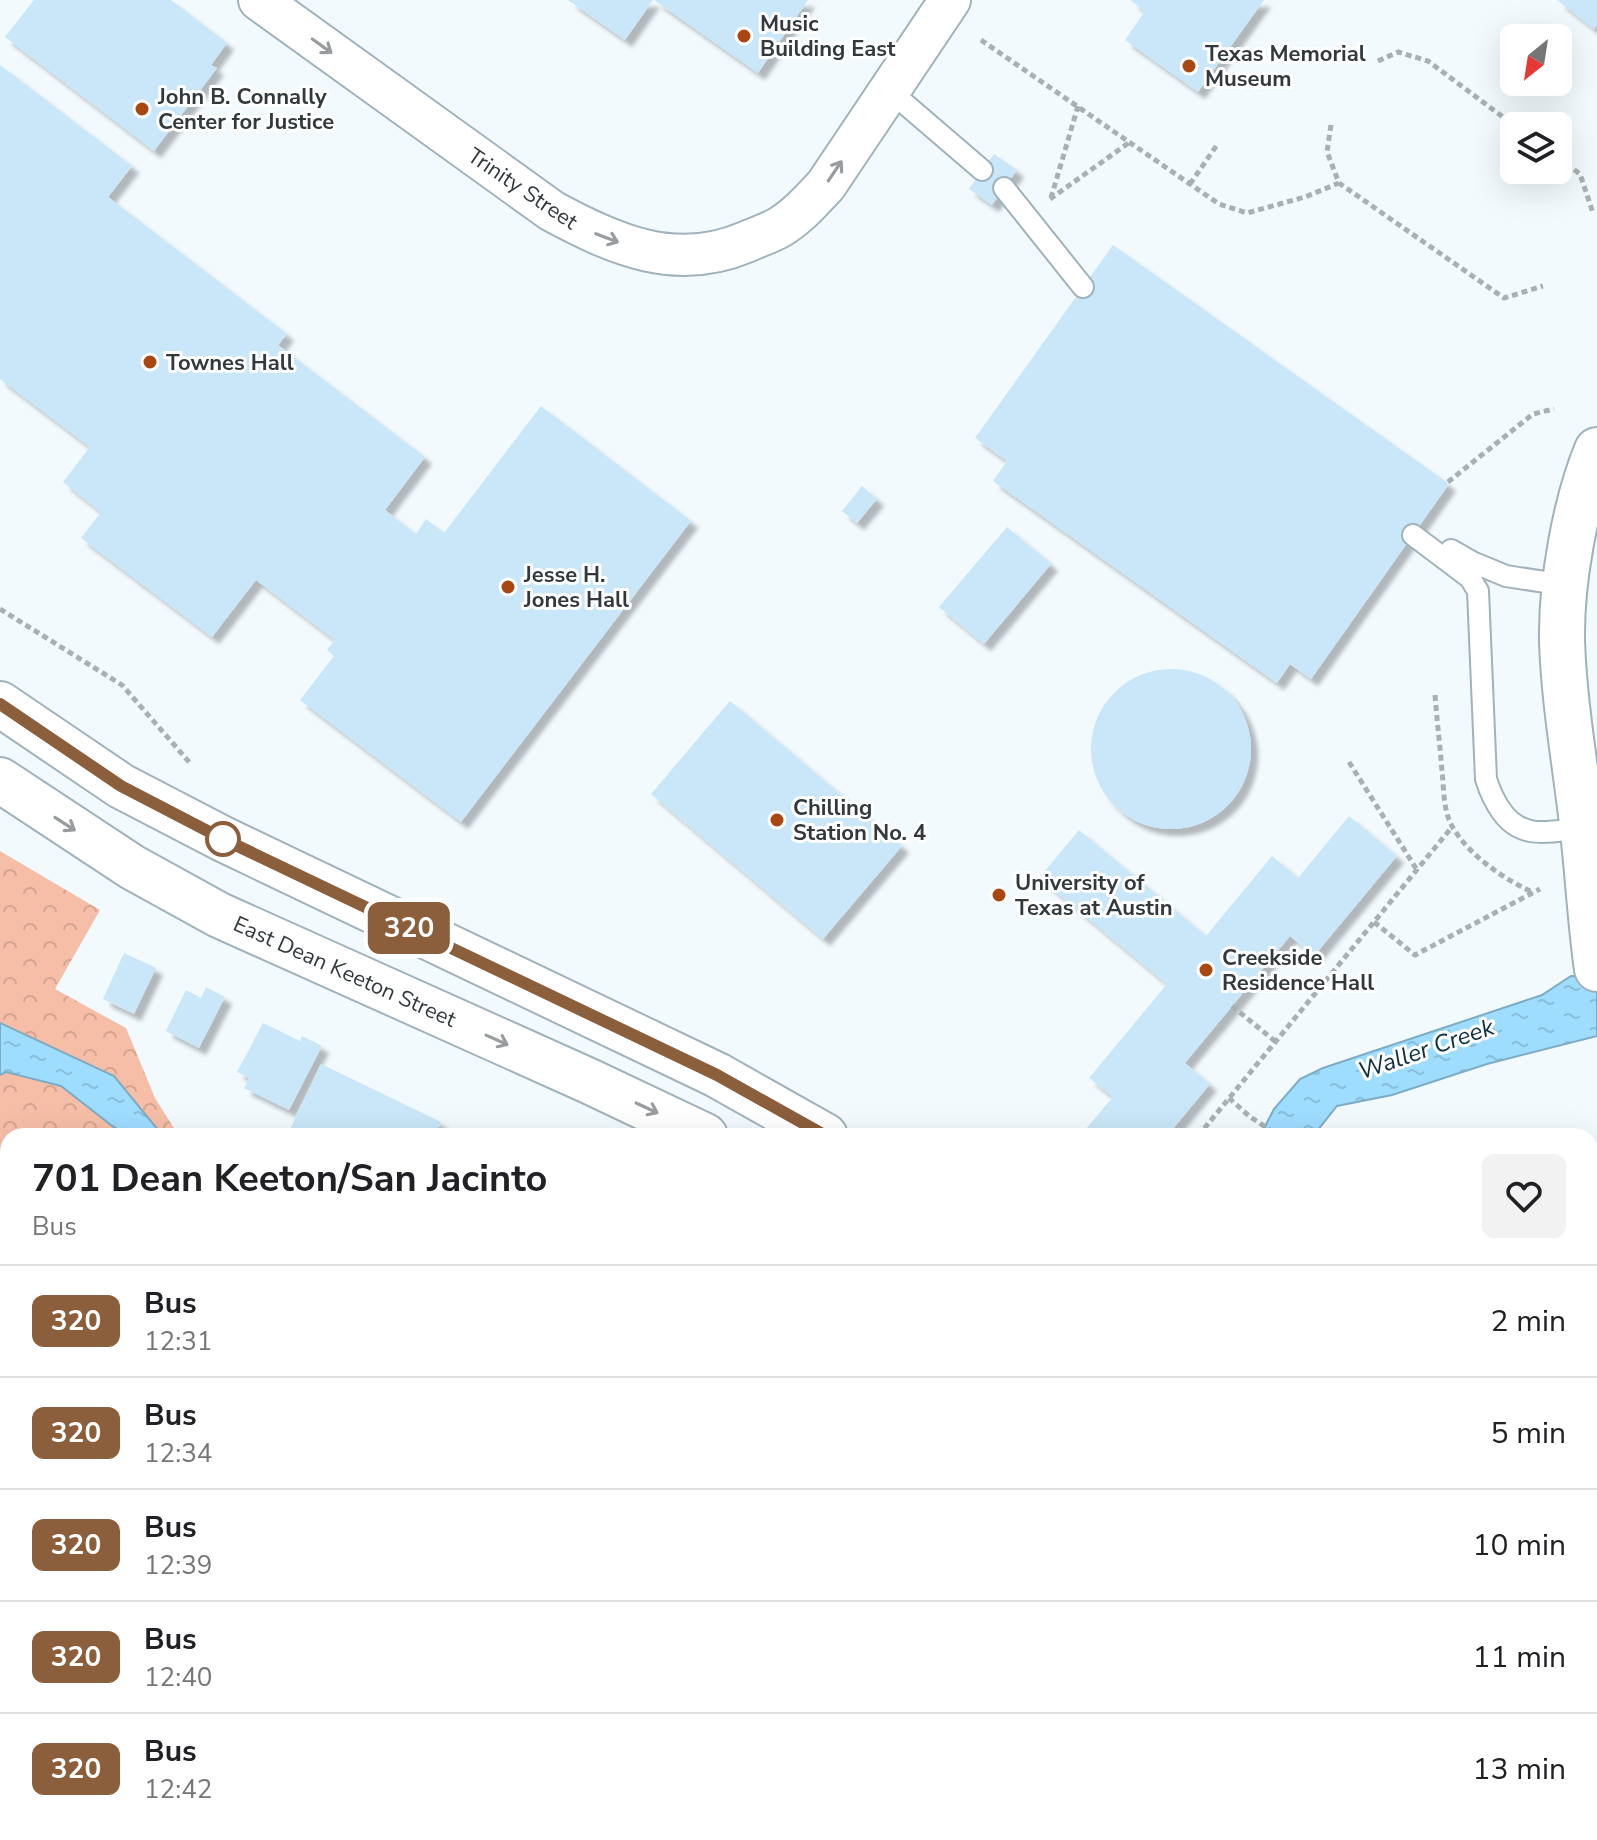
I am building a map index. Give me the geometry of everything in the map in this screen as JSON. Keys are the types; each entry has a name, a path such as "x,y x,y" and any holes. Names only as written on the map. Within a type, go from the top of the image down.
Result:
{"main road":[{"path":"1594,950 1562,640 1565,585 1574,527 1597,450"},
{"path":"0,704 121,786 237,846 717,1075 811,1128"},
{"name":"East Dean Keeton Street","path":"0,780 132,867 219,915 688,1128"}],"street":[{"name":"Trinity Street","path":"259,0 552,211 588,231 625,245 675,256 708,255 734,247 779,228 804,209 826,185 950,0"}],"lane":[{"path":"890,91 982,170"},
{"path":"1004,188 1083,287"},
{"path":"1565,585 1506,576 1415,533 1470,578 1478,591 1486,779 1491,796 1511,824 1527,831 1537,833 1583,828"}],"path":[{"path":"981,40 1219,204 1247,213 1305,197 1339,183"},
{"path":"1378,61 1398,52 1428,61 1500,115"},
{"path":"1078,106 1050,199 1130,142"},
{"path":"1331,125 1327,152 1339,183 1504,298 1543,286"},
{"path":"1190,184 1217,145"},
{"path":"1572,168 1580,174 1593,213"},
{"path":"1448,482 1533,414 1554,409"},
{"path":"0,609 122,685 190,763"},
{"path":"1374,922 1415,955 1537,891 1510,882 1486,864 1452,827 1446,809 1435,695"},
{"path":"1349,762 1417,870"},
{"path":"1205,1128 1452,827"},
{"path":"1232,1006 1276,1042"},
{"path":"1229,1098 1267,1128"}],"green space":[{"path":"0,851 100,910 55,989 126,1028 155,1098 174,1128 0,1128"}],"water":[{"name":"Waller Creek","path":"1571,976 1597,977 1597,1036 1487,1064 1392,1095 1337,1106 1319,1128 1264,1128 1274,1109 1300,1079 1323,1068 1542,995"},
{"path":"0,1023 114,1076 156,1128 115,1128 61,1086 6,1072 0,1075"}],"building":[{"name":"John B. Connally Center for Justice","path":"34,0 171,0 227,43 211,65 217,68 154,151 5,37"},
{"path":"568,0 653,0 625,40"},
{"name":"Music Building East","path":"654,0 808,0 758,73"},
{"name":"Texas Memorial Museum","path":"1130,0 1264,0 1198,92 1125,40 1145,11"},
{"path":"1557,0 1597,0 1597,25 1594,29"},
{"name":"Townes Hall","path":"0,65 132,166 108,197 287,334 278,345 425,457 385,510 416,534 426,519 444,533 541,406 691,521 461,822 300,700 334,656 327,650 335,640 256,580 212,637 81,538 101,512 63,482 90,447 0,379"},
{"path":"994,154 1017,170 992,205 969,189"},
{"path":"1113,245 1449,484 1311,679 1290,664 1277,683 993,481 1007,461 975,438"},
{"path":"862,486 877,499 857,523 842,511"},
{"path":"1007,527 1051,564 984,644 939,607"},
{"path":"1171,669 1202,675 1228,692 1245,718 1251,749 1245,780 1228,806 1202,823 1171,829 1140,823 1114,806 1097,780 1091,749 1097,718 1114,692 1140,675"},
{"name":"Chilling Station No. 4","path":"730,701 902,846 823,939 651,794"},
{"name":"Creekside Residence Hall","path":"1349,816 1397,856 1314,956 1290,936 1185,1063 1210,1084 1174,1128 1087,1128 1113,1097 1089,1078 1167,984 1039,878 1079,830 1206,936 1272,856 1298,878"},
{"path":"124,953 156,968 134,1014 103,999"},
{"path":"206,987 225,997 199,1048 166,1031 186,990 201,998"},
{"path":"263,1023 300,1041 302,1036 322,1046 289,1110 244,1088 249,1078 237,1072"},
{"path":"321,1064 441,1122 438,1128 291,1128"}],"bus line":[{"name":"320","path":"0,704 121,786 223,839 717,1075 812,1128"}],"place":[{"name":"Music Building East","path":"744,36"},
{"name":"Texas Memorial Museum","path":"1189,66"},
{"name":"John B. Connally Center for Justice","path":"142,109"},
{"name":"Townes Hall","path":"150,362"},
{"name":"Jesse H. Jones Hall","path":"508,587"},
{"name":"Chilling Station No. 4","path":"777,820"},
{"name":"University of Texas at Austin","path":"999,895"},
{"name":"Creekside Residence Hall","path":"1206,970"}]}
